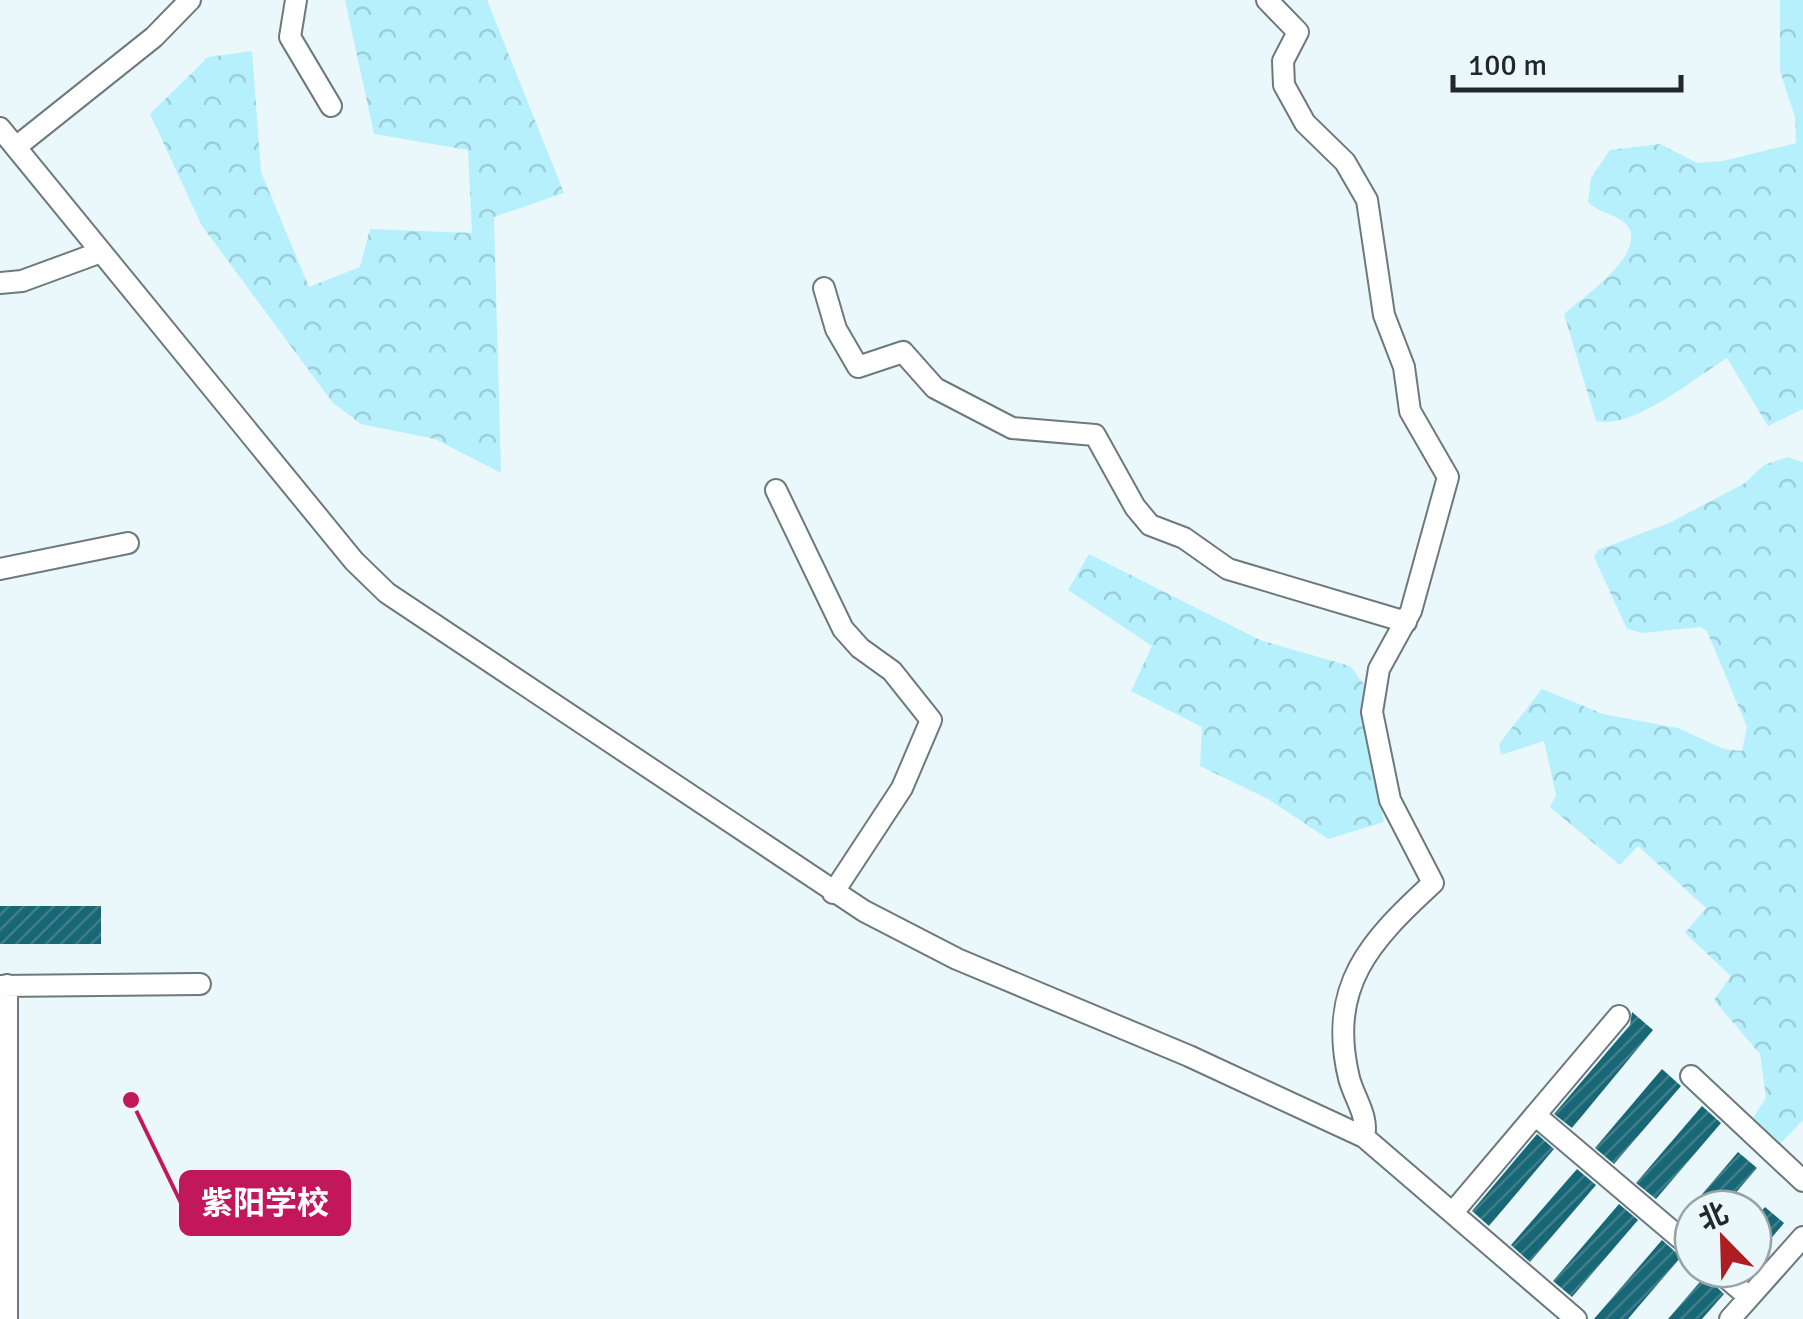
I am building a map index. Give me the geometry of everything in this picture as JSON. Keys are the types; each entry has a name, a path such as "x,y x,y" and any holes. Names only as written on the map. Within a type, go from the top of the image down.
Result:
{"street":[{"path":"16,148 154,37 190,0"},
{"path":"296,0 290,37 331,106"},
{"path":"1267,0 1298,32 1284,61 1288,95 1305,123 1345,162 1367,200 1384,315 1404,367 1410,411 1448,477 1406,622 1379,669 1372,712 1390,800 1433,883 1366,952 1348,990 1344,1039 1350,1079 1367,1123 1364,1136"},
{"path":"0,128 354,561 386,593 834,893 957,959 1189,1056 1364,1136 1576,1319"},
{"path":"0,283 22,281 101,252"},
{"path":"824,288 853,364 858,368 903,352 935,388 1012,428 1095,435 1135,507 1150,525 1184,538 1228,569 1406,622"},
{"path":"776,490 843,629 860,648 892,671 932,720 902,788 834,893"},
{"path":"0,569 128,543"},
{"path":"7,1319 3,986 200,984"},
{"path":"1454,1211 1619,1016"},
{"path":"1690,1076 1803,1181"},
{"path":"1535,1115 1673,1232"},
{"path":"1730,1319 1803,1237"},
{"path":"1740,1289 1749,1297"}],"green space":[{"path":"345,0 487,0 564,193 494,217 501,473 435,439 361,424 333,403 202,226 150,114 208,57 252,51 261,172 309,287 360,267 370,229 472,233 468,150 374,134"},
{"path":"1780,0 1803,0 1803,409 1768,426 1727,358 1646,410 1611,422 1596,421 1564,314 1609,276 1628,251 1631,239 1626,224 1588,202 1591,178 1610,150 1660,144 1697,163 1723,161 1796,143 1795,117 1780,71"},
{"path":"1787,457 1803,462 1803,1120 1779,1145 1752,1119 1766,1098 1760,1054 1714,1000 1731,976 1685,933 1706,908 1638,846 1620,865 1550,807 1556,795 1544,741 1501,755 1499,744 1542,689 1603,714 1678,728 1724,749 1742,751 1747,727 1707,631 1700,627 1643,633 1627,629 1594,557 1598,550 1669,523 1745,483 1764,465"},
{"path":"1089,554 1260,640 1350,666 1367,688 1362,708 1384,822 1328,839 1268,799 1200,766 1202,727 1131,691 1152,646 1068,590"}],"building":[{"path":"0,906 101,906 101,944 0,944"},
{"path":"1632,1012 1653,1030 1572,1128 1554,1114 1630,1025"},
{"path":"1662,1069 1681,1086 1614,1164 1595,1148"},
{"path":"1702,1106 1721,1123 1656,1199 1636,1183"},
{"path":"1537,1134 1554,1149 1489,1226 1472,1211"},
{"path":"1738,1152 1757,1168 1739,1189 1706,1189"},
{"path":"1577,1169 1596,1185 1530,1262 1511,1245"},
{"path":"1619,1204 1638,1220 1572,1297 1553,1281"},
{"path":"1773,1214 1784,1223 1773,1236"},
{"path":"1662,1240 1673,1250 1673,1266 1628,1319 1594,1319"},
{"path":"1694,1289 1719,1289 1724,1294 1702,1319 1668,1319"}],"place":[{"name":"紫阳学校","path":"131,1100"}]}
